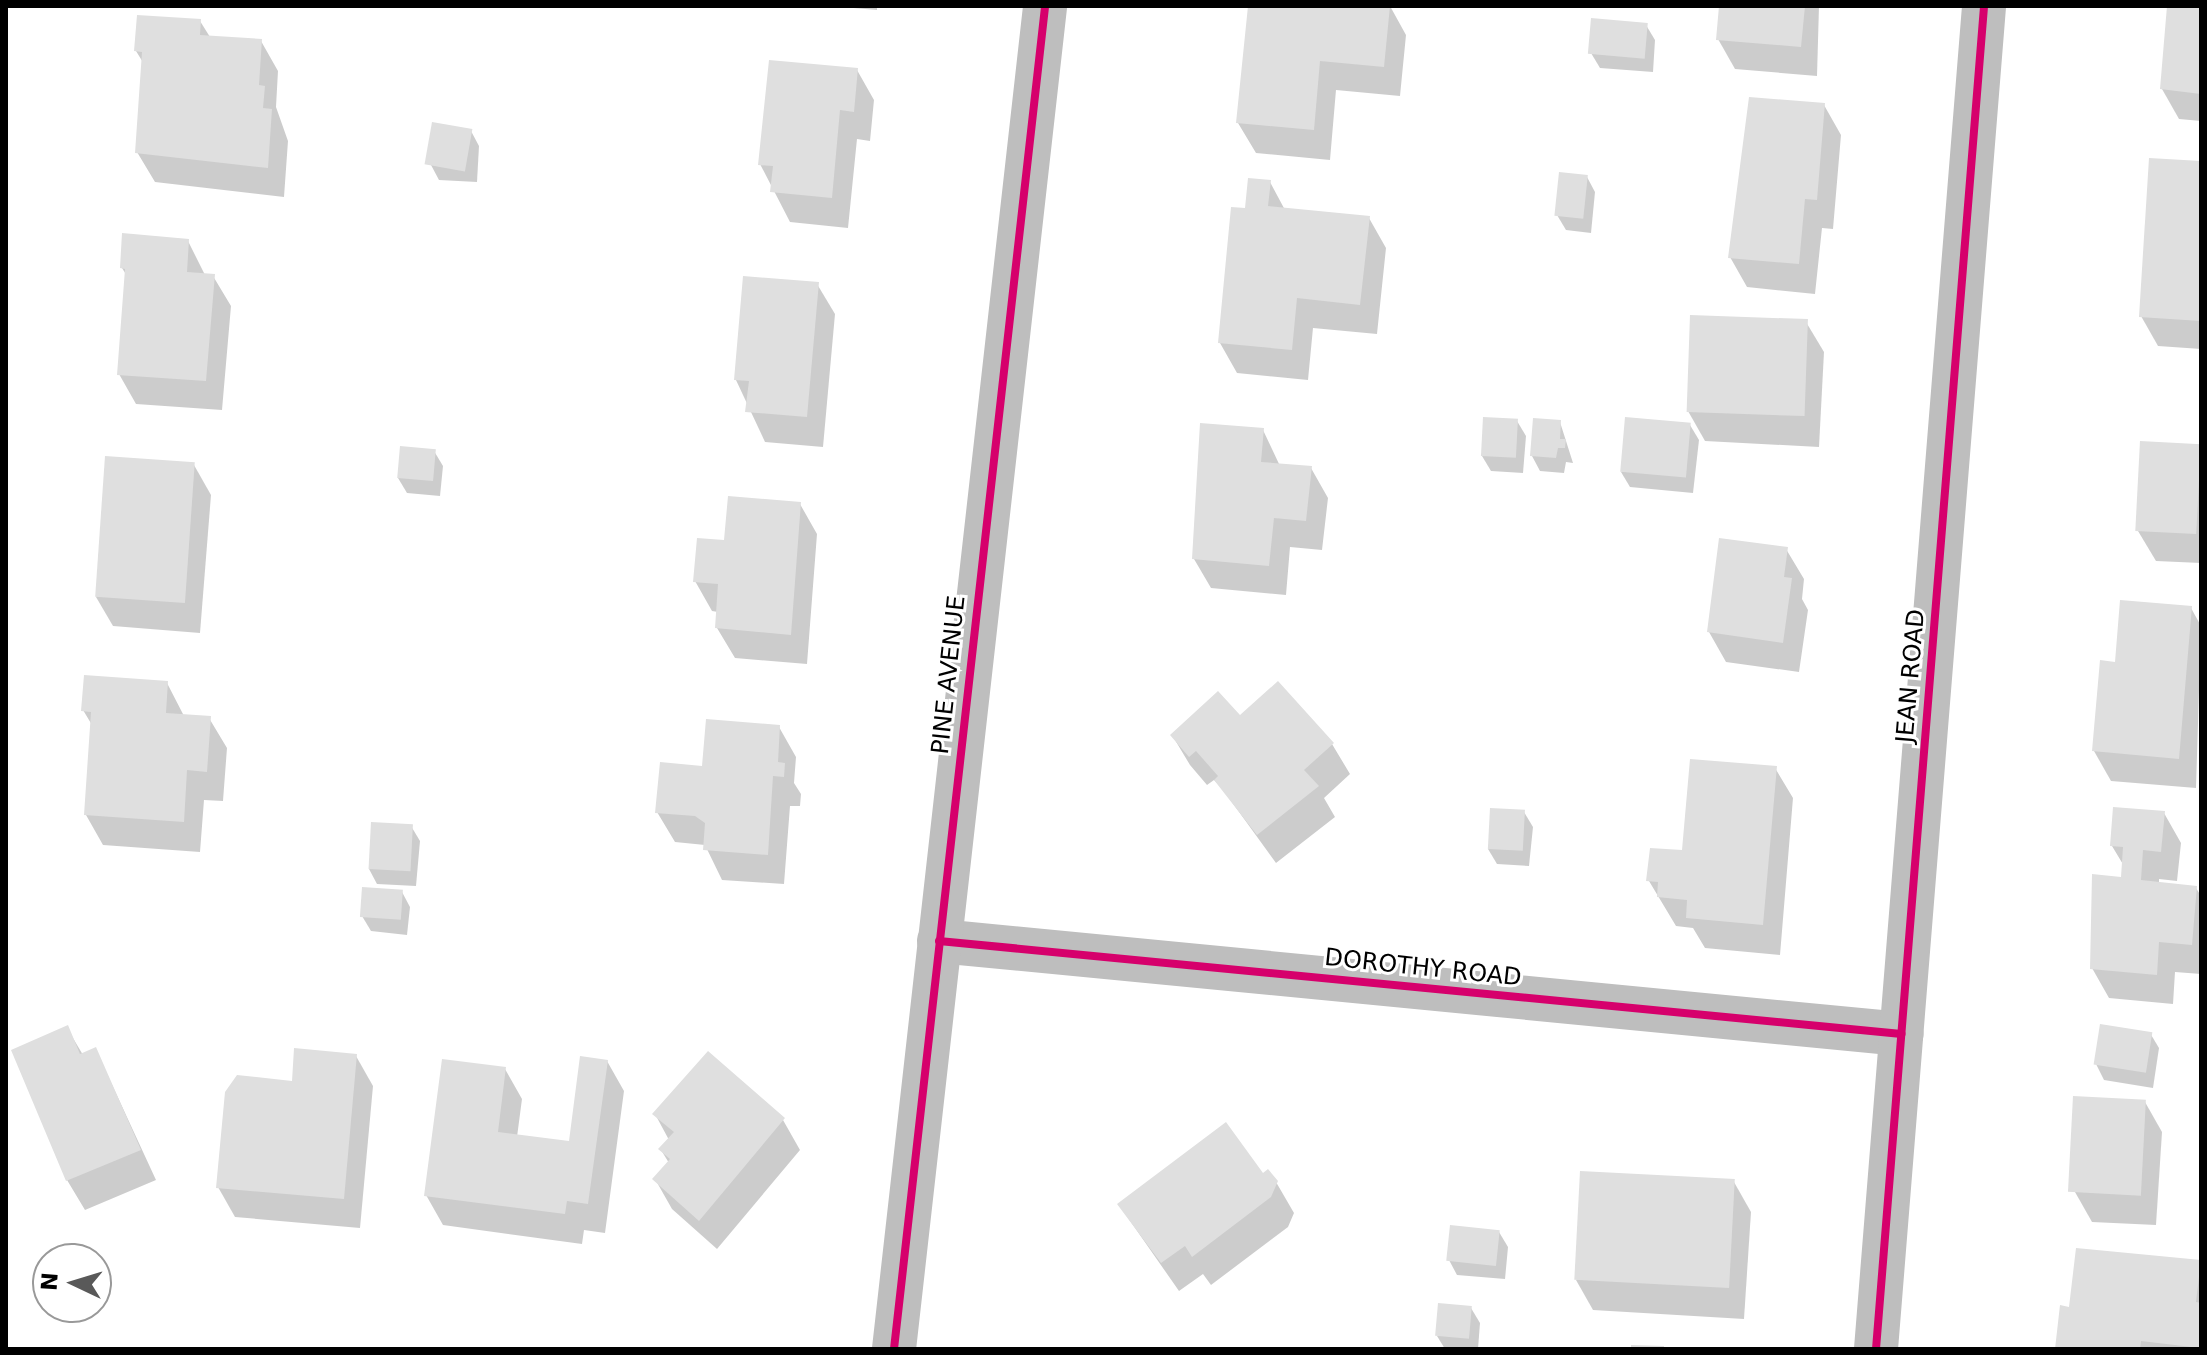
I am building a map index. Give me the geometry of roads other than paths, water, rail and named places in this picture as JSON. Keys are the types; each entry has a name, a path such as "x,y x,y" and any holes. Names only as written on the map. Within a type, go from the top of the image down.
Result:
{"street":[{"name":"PINE AVENUE","path":"894,1349 1045,6"},
{"name":"JEAN ROAD","path":"1876,1349 1984,6"},
{"name":"DOROTHY ROAD","path":"939,941 1902,1034"}]}
